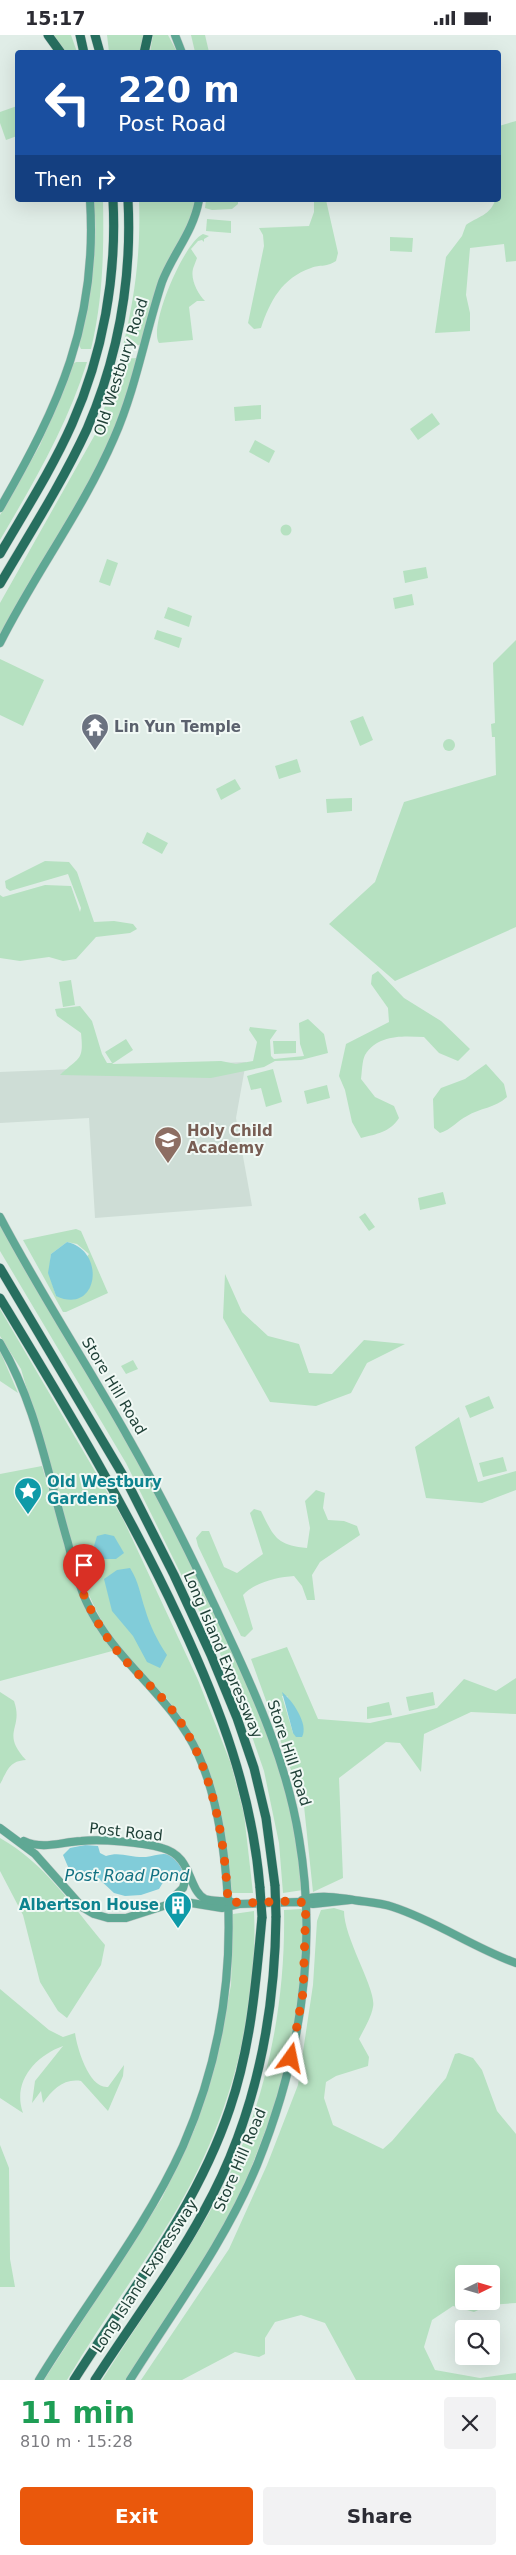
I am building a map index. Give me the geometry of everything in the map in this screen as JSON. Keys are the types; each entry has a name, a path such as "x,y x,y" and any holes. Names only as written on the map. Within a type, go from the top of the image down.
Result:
{"highway":[{"path":"47,35 59,50"},
{"path":"80,35 83,50"},
{"path":"96,35 99,50"},
{"path":"145,50 148,35"},
{"path":"0,554 61,447 91,375 102,333 111,281 113,202"},
{"path":"128,202 129,244"},
{"path":"0,584 68,467 94,412 118,330 124,295 133,202"},
{"name":"Long Island Expressway","path":"0,1268 118,1467 197,1623 237,1718 254,1768 267,1827 275,1887 274,1977 264,2047 246,2116 204,2211 95,2380"},
{"name":"Long Island Expressway","path":"0,1298 111,1485 152,1561 199,1663 228,1735 244,1785 254,1836 260,1887 262,1917 255,1996 247,2042 231,2107 219,2138 189,2201 74,2380"}],"main road":[{"path":"47,35 54,50"},
{"path":"175,35 181,50"},
{"path":"0,508 44,430 70,367 86,293 90,249 90,202"},
{"name":"Old Westbury Road","path":"0,643 28,588 85,496 112,443 123,414 162,283 189,232 198,202"},
{"name":"Store Hill Road","path":"0,1217 147,1471 192,1555 235,1649 273,1742 288,1786 300,1841 306,1901 306,1961 300,2011 287,2074 270,2129 241,2200 223,2234 130,2380"},
{"path":"0,1343 24,1389 75,1569 88,1604 109,1641 174,1713 200,1759 218,1824 228,1904 228,1953 223,2009 212,2062 193,2121 159,2192 39,2380"},
{"name":"Post Road","path":"0,1828 39,1858 78,1903 99,1916 126,1919 168,1903 189,1901 211,1907 239,1903 297,1901 350,1900 378,1902 400,1909 516,1963"},
{"name":"Post Road","path":"15,1838 42,1846 86,1840 159,1847 176,1855 204,1898 228,1904"},
{"path":"39,1858 38,1851 42,1846"},
{"path":"168,1903 183,1888 188,1871"}],"shaded area":[{"name":"Holy Child Academy","path":"246,1062 236,1118 252,1206 95,1218 89,1118 0,1123 0,1072"}],"green space":[{"path":"53,35 71,35 76,50 63,50"},
{"path":"107,35 146,35 142,50 109,50"},
{"path":"153,35 168,35 176,50 150,50"},
{"path":"191,35 205,35 209,50 195,50"},
{"path":"15,107 15,137 6,140 0,123 0,112"},
{"path":"516,121 516,261 506,262 504,244 470,248 466,295 470,313 470,331 435,333 446,257 462,236 466,225 487,212 494,202 501,202 501,125"},
{"path":"94,202 103,202 103,256 98,312 91,349 81,349 79,345 94,255"},
{"path":"139,202 196,202 192,217 171,259 141,345 123,346 131,310 139,237"},
{"path":"206,202 238,202 232,209 212,210 205,208"},
{"path":"314,202 326,202 338,253 336,261 311,268 292,278 273,300 261,328 254,329 248,323 264,246 263,235 259,228 309,226 314,212"},
{"path":"207,219 231,221 231,233 206,231"},
{"path":"203,234 209,236 204,239 204,242 202,240 198,241 191,249 197,258 192,275 193,280 199,294 205,301 197,301 189,307 193,340 159,343 157,334 159,320 170,285 187,252 195,240"},
{"path":"390,237 413,238 412,252 390,251"},
{"path":"137,358 120,418 84,493 28,584 0,638 0,603 97,431 120,359"},
{"path":"76,362 87,362 70,409 37,475 0,540 0,515 40,445 73,364"},
{"path":"261,405 261,419 235,421 234,407"},
{"path":"432,413 440,424 418,440 410,429"},
{"path":"255,440 275,451 269,463 249,452"},
{"path":"286,524 292,530 286,536 280,530"},
{"path":"107,559 118,563 110,586 99,582"},
{"path":"426,567 428,578 405,583 403,571"},
{"path":"412,594 414,605 395,609 393,598"},
{"path":"168,607 192,616 189,627 164,618"},
{"path":"157,630 182,638 179,648 154,639"},
{"path":"516,640 516,927 395,981 329,924 375,882 404,802 496,775 495,737 492,737 491,724 495,723 493,663"},
{"path":"0,659 44,680 23,726 0,715"},
{"path":"363,716 373,740 360,746 350,721"},
{"path":"447,739 451,739 455,745 451,751 447,751 443,747 443,743"},
{"path":"297,759 301,772 279,779 275,766"},
{"path":"235,779 241,789 221,800 216,789"},
{"path":"352,798 352,811 327,813 326,799"},
{"path":"147,832 168,843 162,854 142,843"},
{"path":"45,861 69,862 77,872 94,922 114,921 133,924 137,929 130,933 96,937 76,959 63,961 49,957 20,961 0,958 0,895 3,897 45,885 71,886 80,912 81,908 68,874 10,891 6,888 5,881"},
{"path":"378,971 404,998 441,1021 470,1049 458,1061 439,1053 424,1037 408,1036 384,1040 370,1048 364,1057 361,1079 375,1097 394,1106 399,1118 392,1126 378,1134 361,1138 352,1122 345,1090 339,1076 346,1044 389,1022 388,1008 371,984 372,975"},
{"path":"71,980 75,1005 63,1007 59,982"},
{"path":"80,1006 92,1021 102,1054 107,1063 112,1063 105,1052 126,1039 133,1050 112,1064 221,1061 236,1064 253,1061 257,1042 249,1030 250,1027 277,1030 270,1040 271,1056 274,1059 304,1056 300,1044 299,1023 308,1019 324,1034 328,1053 301,1060 275,1061 264,1067 211,1078 60,1075 79,1058 82,1042 81,1033 57,1016 55,1009"},
{"path":"273,1041 296,1041 296,1053 274,1054"},
{"path":"486,1064 504,1084 507,1097 498,1103 467,1116 440,1133 434,1128 433,1099 441,1088 465,1079"},
{"path":"273,1069 282,1102 266,1107 261,1088 251,1090 247,1076"},
{"path":"327,1085 330,1098 307,1104 304,1091"},
{"path":"443,1192 446,1204 420,1210 418,1198"},
{"path":"365,1213 375,1227 369,1231 359,1217"},
{"path":"0,1222 92,1378 184,1546 263,1720 282,1773 293,1819 303,1890 283,1893 279,1843 264,1771 241,1705 219,1651 126,1463 0,1251"},
{"path":"76,1229 81,1231 108,1293 63,1312 23,1240","holes":["67,1242 77,1244 89,1254 56,1296 49,1273 51,1254"]},
{"path":"225,1274 242,1312 268,1336 299,1344 309,1373 332,1374 364,1340 405,1344 367,1363 351,1393 316,1406 270,1402 223,1318"},
{"path":"0,1309 123,1519 198,1680 231,1764 244,1814 253,1893 232,1893 222,1821 216,1797 209,1774 189,1730 169,1701 128,1658 113,1639 99,1616 80,1575 21,1369 0,1336"},
{"path":"0,1351 18,1393 0,1381"},
{"path":"133,1360 138,1369 126,1374 121,1366"},
{"path":"489,1396 494,1408 470,1418 465,1406"},
{"path":"459,1417 478,1482 516,1471 516,1490 482,1503 426,1498 415,1447"},
{"path":"503,1457 507,1471 483,1477 479,1463"},
{"path":"42,1466 68,1557 116,1650 0,1681 0,1474"},
{"path":"316,1490 325,1493 323,1508 328,1520 344,1521 357,1526 360,1535 320,1562 312,1575 315,1600 307,1600 302,1586 294,1576 267,1581 248,1590 243,1595 253,1629 245,1637 241,1636 198,1546 196,1538 202,1531 209,1531 224,1567 237,1573 263,1554 250,1513 254,1509 261,1511 273,1533 282,1542 307,1548 310,1528 305,1501"},
{"path":"287,1647 318,1719 370,1723 437,1708 464,1679 496,1691 516,1678 516,1714 471,1712 424,1734 421,1772 400,1743 386,1742 339,1778 343,1878 313,1892 304,1806 251,1659","holes":["282,1696 287,1696 300,1719 293,1733"]},
{"path":"0,1692 14,1701 16,1718 13,1736 18,1751 26,1760 12,1764 0,1784"},
{"path":"433,1692 435,1705 409,1711 406,1697"},
{"path":"389,1702 392,1715 367,1719 367,1707"},
{"path":"0,1838 16,1848 45,1873 105,1945 101,1965 67,2018 58,2011 40,1982 23,1915 0,1871"},
{"path":"334,1908 344,1911 349,1935 373,1999 371,2015 359,2039 369,2057 368,2066 336,2076 326,2082 324,2098 333,2125 383,2149 446,2078 455,2054 459,2053 473,2058 482,2070 497,2111 516,2134 516,2303 500,2304 500,2265 455,2265 455,2307 453,2306 432,2320 424,2347 435,2370 480,2378 516,2373 516,2380 356,2380 325,2323 301,2315 275,2322 265,2338 265,2354 259,2357 235,2352 182,2380 141,2380 229,2249 267,2165 298,2085 313,1985 317,1921 321,1910"},
{"path":"301,1909 304,1911 299,2008 278,2098 241,2194 203,2263 126,2380 102,2380 189,2247 233,2167 259,2097 269,2060 281,1985 284,1948 284,1910"},
{"path":"254,1911 251,1993 244,2034 222,2114 206,2152 168,2224 67,2380 44,2380 162,2198 195,2128 215,2066 231,1985 233,1914"},
{"path":"0,1989 49,2030 63,2037 75,2033 85,2066 95,2082 101,2086 108,2087 124,2065 123,2076 108,2111 81,2081 64,2083 50,2094 43,2103 41,2091 32,2103 35,2081 63,2046 43,2056 28,2072 23,2081 21,2091 20,2102 23,2113 0,2098"},
{"path":"0,2145 9,2168 10,2259 15,2287 0,2287"}],"water":[{"path":"67,1242 80,1248 88,1257 92,1268 92,1280 88,1290 81,1297 70,1300 56,1296 48,1273 51,1254"},
{"path":"105,1534 114,1536 124,1553 116,1559 99,1559 94,1546 97,1536"},
{"path":"130,1568 152,1627 167,1655 160,1668 147,1662 133,1636 112,1611 104,1579 117,1570"},
{"path":"282,1692 295,1706 301,1719 304,1732 302,1737 296,1737 293,1733"},
{"name":"Post Road Pond","path":"85,1845 98,1846 100,1853 106,1856 121,1854 146,1857 167,1854 176,1859 182,1870 175,1876 165,1879 159,1889 141,1895 125,1896 114,1893 98,1878 69,1869 63,1855 70,1848"}],"place":[{"name":"Lin Yun Temple","path":"95,751"},
{"name":"Holy Child Academy","path":"168,1164"},
{"name":"Old Westbury Gardens","path":"28,1515"},
{"name":"Albertson House","path":"178,1929"}],"route":[{"path":"84,1595 103,1633 131,1667 168,1705 184,1727 197,1751 207,1777 215,1809 224,1857 228,1901 239,1903 297,1901 306,1903 307,1935 303,1993 291,2058"}]}
